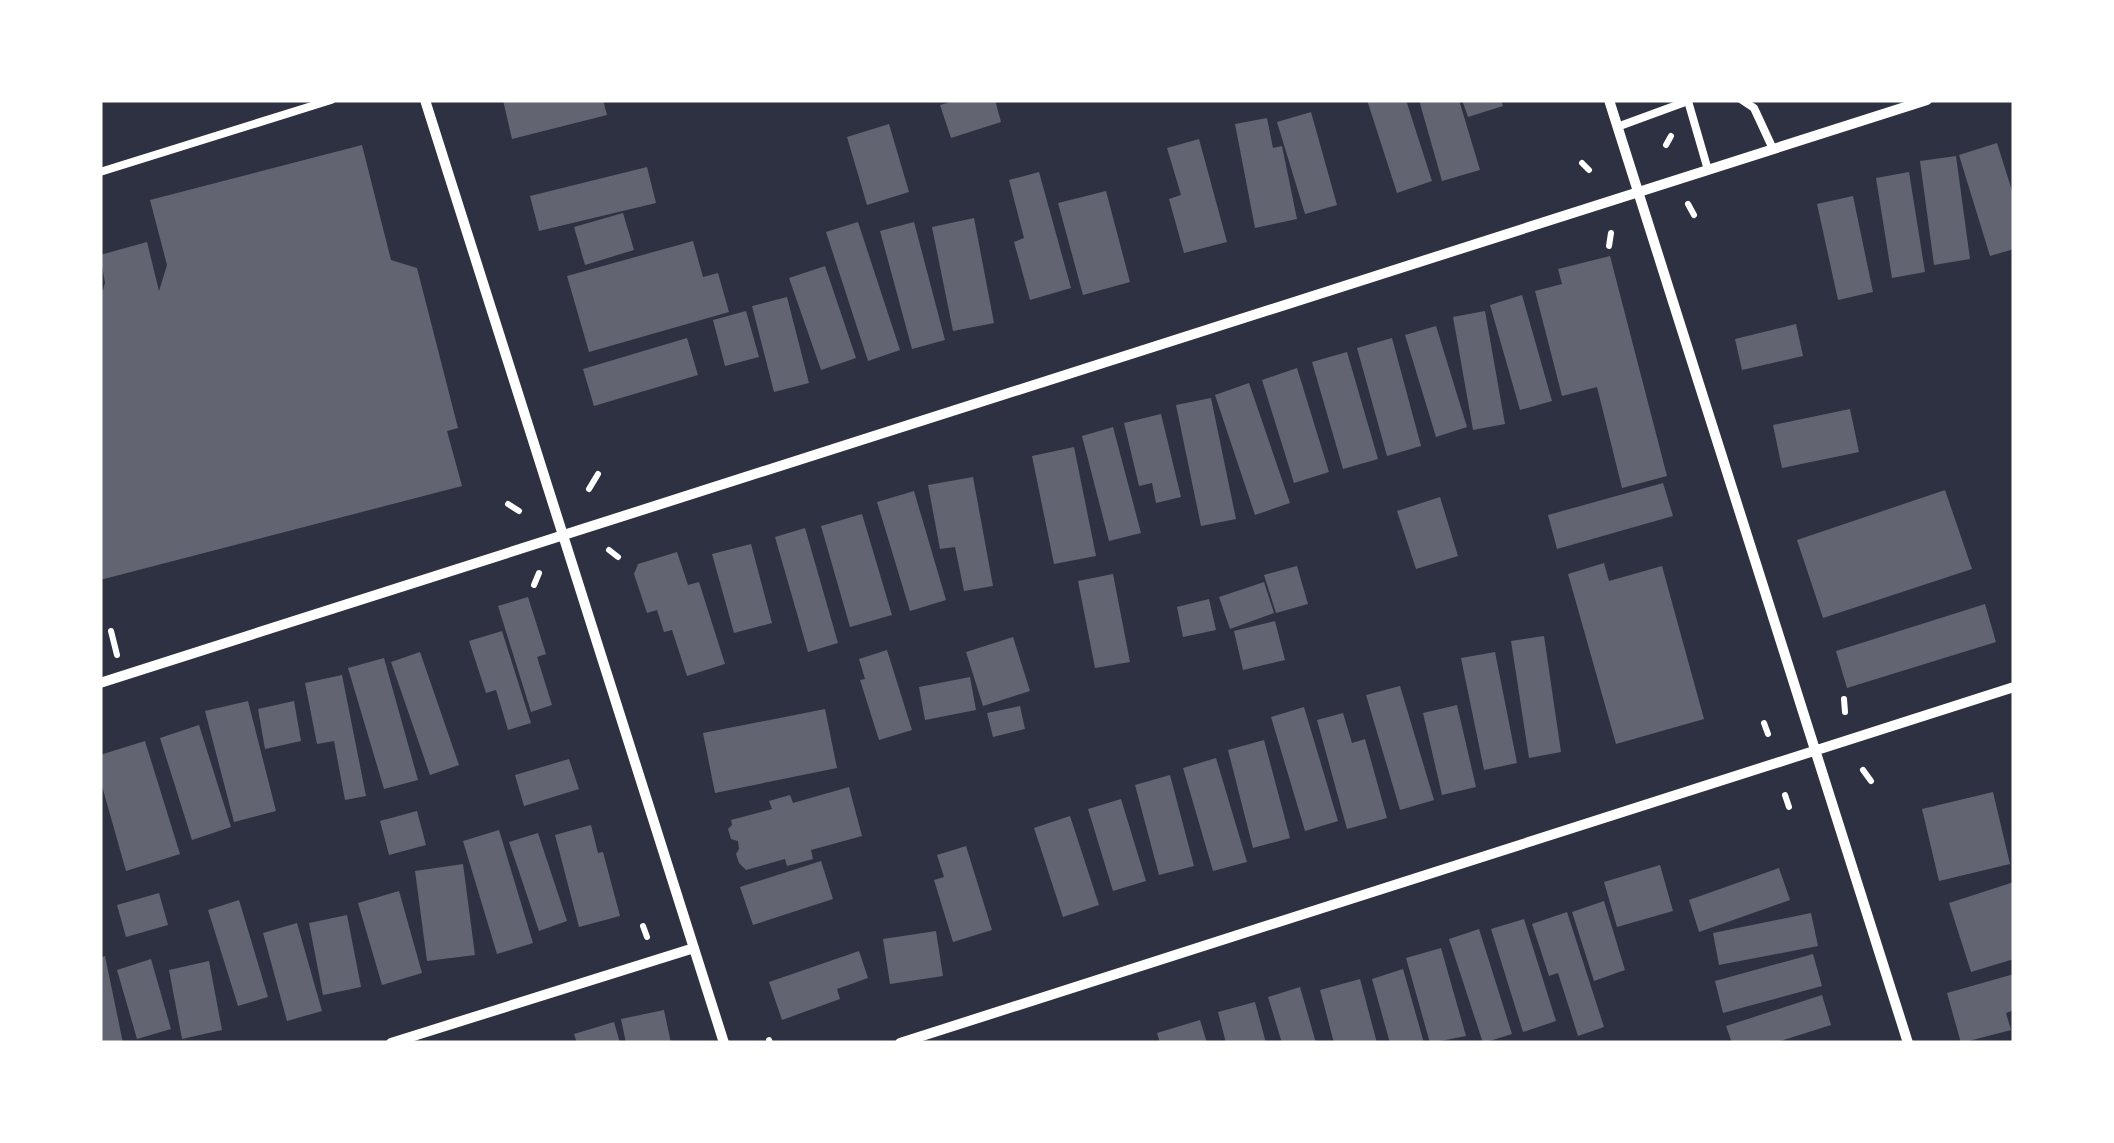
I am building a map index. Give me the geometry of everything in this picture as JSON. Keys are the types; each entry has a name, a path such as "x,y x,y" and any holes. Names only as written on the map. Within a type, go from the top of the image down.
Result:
{"street":[{"path":"425,100 724,1043"},
{"path":"1608,100 1908,1043"},
{"path":"100,683 1926,100"},
{"path":"900,1043 2014,687"},
{"path":"391,1043 694,948"}],"lane":[{"path":"100,172 331,100"},
{"path":"1617,127 1668,104 1688,100 1708,170"},
{"path":"1742,100 1754,108 1773,149"}],"path":[{"path":"1666,145 1671,136"},
{"path":"1582,163 1589,170"},
{"path":"1688,204 1694,215"},
{"path":"1609,246 1611,233"},
{"path":"590,489 598,474"},
{"path":"508,504 519,511"},
{"path":"609,550 618,557"},
{"path":"534,585 538,572"},
{"path":"111,631 115,649"},
{"path":"1844,699 1845,712"},
{"path":"1764,723 1768,734"},
{"path":"1863,770 1871,781"},
{"path":"1785,795 1789,807"},
{"path":"643,926 647,937"}],"building":[{"path":"503,100 603,100 607,115 512,139"},
{"path":"958,100 995,100 1001,122 951,138 940,105"},
{"path":"1367,100 1406,100 1432,181 1397,193"},
{"path":"1419,100 1459,100 1480,170 1442,181"},
{"path":"1462,100 1501,100 1503,106 1468,117"},
{"path":"1311,112 1337,205 1305,214 1277,122"},
{"path":"1267,118 1273,148 1282,146 1297,219 1255,228 1235,124"},
{"path":"889,124 909,192 867,205 847,137"},
{"path":"1199,139 1227,242 1184,253 1169,199 1181,195 1167,148"},
{"path":"1997,143 2014,197 2014,249 1990,256 1959,155"},
{"path":"362,145 391,260 417,268 458,428 447,431 462,486 100,580 100,289 105,283 100,255 147,242 159,291 167,265 150,200"},
{"path":"1956,156 1970,259 1934,265 1920,161"},
{"path":"647,167 656,203 539,231 530,196"},
{"path":"1039,172 1071,288 1030,300 1014,242 1024,238 1009,180"},
{"path":"1909,172 1925,272 1892,278 1876,178"},
{"path":"1106,191 1130,282 1083,295 1058,203"},
{"path":"1853,196 1873,292 1838,300 1817,204"},
{"path":"623,213 634,250 585,265 574,227"},
{"path":"974,218 994,323 953,331 932,227"},
{"path":"858,222 900,350 868,361 826,232"},
{"path":"914,222 945,340 912,349 880,231"},
{"path":"693,241 703,277 718,273 729,312 589,352 567,276"},
{"path":"1610,256 1667,476 1622,488 1597,387 1562,396 1535,291 1562,284 1558,269"},
{"path":"825,266 856,358 821,370 789,278"},
{"path":"1522,295 1552,401 1520,410 1490,305"},
{"path":"787,297 809,383 774,392 752,306"},
{"path":"746,311 759,357 725,366 713,320"},
{"path":"1485,311 1505,424 1473,430 1453,317"},
{"path":"1796,324 1803,356 1742,370 1735,339"},
{"path":"1436,326 1467,427 1436,437 1405,335"},
{"path":"687,338 698,375 594,406 583,369"},
{"path":"1392,338 1421,446 1387,456 1357,348"},
{"path":"1347,352 1378,459 1343,469 1312,362"},
{"path":"1297,368 1329,472 1294,483 1262,380"},
{"path":"1249,383 1290,503 1255,515 1215,395"},
{"path":"1211,398 1236,519 1201,526 1176,405"},
{"path":"1850,409 1859,452 1782,468 1773,425"},
{"path":"1161,414 1181,497 1156,503 1152,483 1139,486 1124,423"},
{"path":"1113,427 1141,533 1109,541 1082,436"},
{"path":"1074,447 1096,556 1054,564 1032,456"},
{"path":"973,477 993,586 964,591 955,547 940,549 928,485"},
{"path":"1663,483 1673,516 1557,549 1548,515"},
{"path":"1945,490 1972,569 1823,618 1797,540"},
{"path":"914,491 946,600 910,611 877,502"},
{"path":"1440,497 1458,556 1416,569 1397,511"},
{"path":"862,514 892,615 850,627 821,526"},
{"path":"805,528 838,643 808,652 775,537"},
{"path":"751,544 772,623 734,633 712,554"},
{"path":"677,552 688,585 699,582 725,664 687,676 672,630 664,632 657,610 647,613 634,574 638,564"},
{"path":"1604,563 1609,581 1662,566 1704,719 1616,744 1568,574"},
{"path":"1297,566 1308,604 1276,613 1264,575"},
{"path":"1113,574 1130,662 1095,668 1078,581"},
{"path":"1264,582 1274,613 1230,629 1219,597"},
{"path":"528,597 546,654 537,657 552,705 531,712 498,606"},
{"path":"1209,599 1216,630 1183,637 1177,607"},
{"path":"1985,604 1996,642 1847,688 1836,651"},
{"path":"1275,621 1285,660 1243,670 1234,631"},
{"path":"502,631 531,723 508,730 496,690 486,693 469,641"},
{"path":"1544,636 1561,752 1529,758 1511,641"},
{"path":"1013,637 1030,691 983,706 966,652"},
{"path":"887,650 912,730 879,740 860,680 865,679 859,659"},
{"path":"420,652 459,765 430,775 391,662"},
{"path":"1495,652 1517,763 1484,770 1461,658"},
{"path":"384,658 418,780 384,789 348,668"},
{"path":"342,675 366,796 345,800 334,741 317,744 305,683"},
{"path":"970,677 976,710 925,720 919,687"},
{"path":"1400,686 1434,800 1400,810 1366,695"},
{"path":"248,701 276,811 234,822 205,711"},
{"path":"294,701 301,741 265,749 258,709"},
{"path":"1457,705 1476,787 1442,795 1423,713"},
{"path":"1020,706 1025,729 993,737 987,713"},
{"path":"1304,707 1338,821 1305,831 1271,717"},
{"path":"825,709 837,768 715,793 703,733"},
{"path":"1343,713 1352,743 1365,739 1387,818 1347,829 1317,720"},
{"path":"199,725 231,827 192,840 160,738"},
{"path":"1264,740 1290,838 1253,848 1228,750"},
{"path":"145,741 180,854 126,871 100,779 100,755"},
{"path":"1216,758 1247,862 1213,871 1183,768"},
{"path":"569,759 579,789 524,806 515,775"},
{"path":"1170,775 1194,866 1159,875 1135,785"},
{"path":"849,787 862,836 811,850 813,859 787,866 785,859 746,870 739,863 738,841 731,839 728,829 731,820 772,809 769,801 790,795 793,803"},
{"path":"1993,792 2010,864 1939,881 1922,809"},
{"path":"1121,799 1146,881 1113,891 1088,809"},
{"path":"417,811 426,845 389,855 380,821"},
{"path":"1070,816 1099,905 1063,917 1034,828"},
{"path":"591,825 598,853 603,852 620,916 579,927 555,835"},
{"path":"499,830 533,943 497,954 463,841"},
{"path":"538,833 567,921 539,931 509,842"},
{"path":"966,846 992,930 953,942 934,880 944,877 937,855"},
{"path":"821,861 833,899 753,925 740,887"},
{"path":"463,864 475,955 427,961 415,871"},
{"path":"1660,865 1673,911 1617,927 1604,882"},
{"path":"1779,868 1790,900 1699,932 1689,900"},
{"path":"2014,882 2014,959 1971,972 1949,903"},
{"path":"399,891 422,973 382,985 358,903"},
{"path":"159,893 168,925 126,937 117,905"},
{"path":"239,900 268,997 238,1006 208,910"},
{"path":"1604,901 1625,970 1594,981 1572,912"},
{"path":"1567,912 1604,1027 1578,1036 1558,973 1549,976 1532,924"},
{"path":"1811,913 1818,946 1719,965 1713,933"},
{"path":"347,915 361,987 323,995 309,923"},
{"path":"1524,919 1556,1021 1523,1032 1491,929"},
{"path":"297,923 322,1011 287,1021 263,933"},
{"path":"1479,929 1512,1034 1483,1043 1449,939"},
{"path":"936,931 943,976 890,984 883,939"},
{"path":"1441,948 1466,1036 1430,1043 1406,958"},
{"path":"859,951 868,978 837,989 840,999 782,1020 769,982"},
{"path":"1813,954 1822,986 1723,1013 1715,981"},
{"path":"105,956 123,1043 100,1043 100,958"},
{"path":"151,959 171,1029 137,1039 117,970"},
{"path":"209,961 222,1030 182,1039 169,970"},
{"path":"1403,969 1424,1043 1390,1043 1372,979"},
{"path":"2014,974 2014,1010 2006,1013 2011,1030 1961,1043 1947,993"},
{"path":"1360,979 1377,1043 1334,1043 1320,990"},
{"path":"1300,987 1316,1043 1282,1043 1268,997"},
{"path":"1822,995 1831,1025 1774,1043 1732,1043 1726,1026"},
{"path":"1255,1002 1266,1043 1226,1043 1218,1012"},
{"path":"664,1010 671,1043 626,1043 621,1019"},
{"path":"1200,1020 1207,1043 1160,1043 1157,1033"},
{"path":"614,1022 620,1043 577,1043 574,1034"}]}
